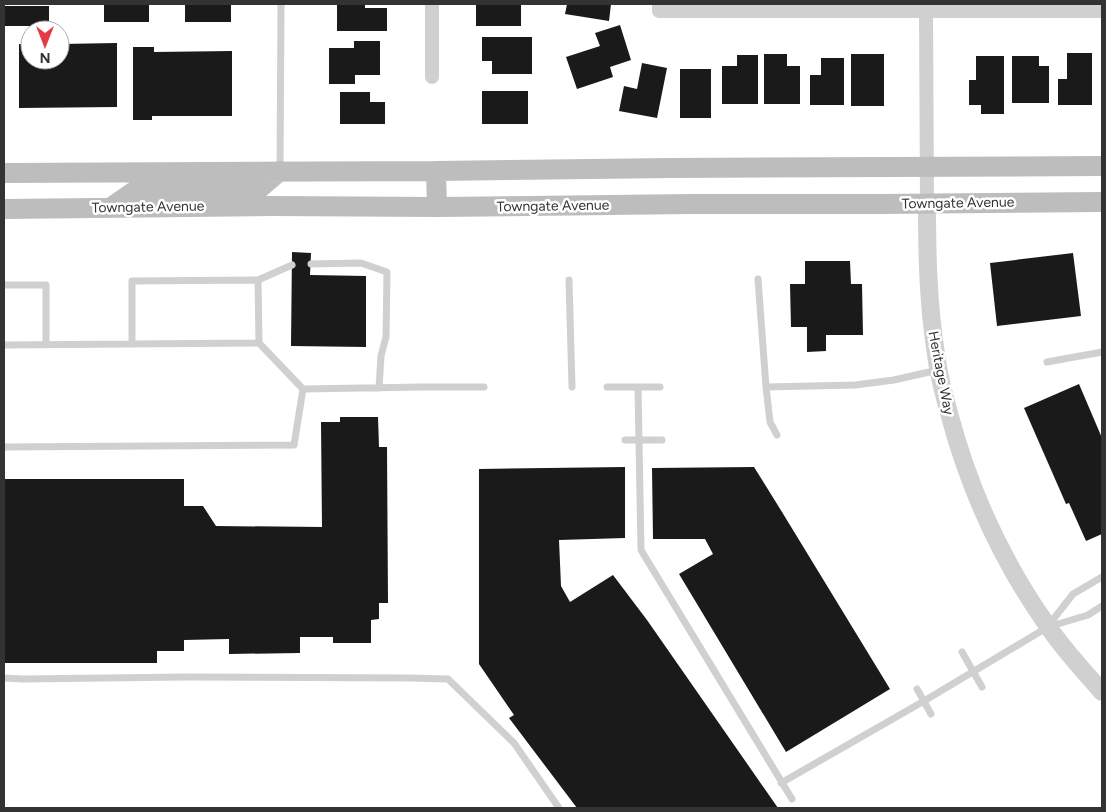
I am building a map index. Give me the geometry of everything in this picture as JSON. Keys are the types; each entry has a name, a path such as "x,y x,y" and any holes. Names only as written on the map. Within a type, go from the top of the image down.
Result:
{"main road":[{"path":"4,173 1102,166"},
{"path":"110,208 133,192 259,189 280,171"},
{"path":"436,171 437,207"},
{"name":"Towngate Avenue","path":"4,209 1102,202"}],"street":[{"path":"432,4 432,77"},
{"path":"659,8 1102,11"},
{"name":"Heritage Way","path":"926,11 930,306 938,370 948,409 959,449 984,514 1005,557 1048,627 1102,692"}],"lane":[{"path":"280,171 282,4"},
{"path":"310,264 361,263 387,272 386,337 381,356 379,388"},
{"path":"132,344 132,281 258,280 292,264"},
{"path":"758,279 770,422 776,435"},
{"path":"258,280 259,343 302,389 484,387"},
{"path":"569,280 572,387"},
{"path":"4,285 46,285 46,345"},
{"path":"4,345 259,343"},
{"path":"1047,362 1102,352"},
{"path":"766,387 856,385 894,380 938,370"},
{"path":"607,387 660,387"},
{"path":"638,387 641,550 792,799"},
{"path":"4,447 294,445 302,389"},
{"path":"624,440 662,440"},
{"path":"1048,627 1074,594 1102,576"},
{"path":"781,783 1048,627 1088,615 1102,606"},
{"path":"962,652 982,687"},
{"path":"4,678 448,679 514,743 559,808"},
{"path":"917,688 931,714"}],"building":[{"path":"337,4 365,4 365,8 387,8 387,31 337,31"},
{"path":"476,4 521,4 521,26 476,26"},
{"path":"567,4 611,4 609,21 565,14"},
{"path":"104,5 149,5 149,22 104,22"},
{"path":"185,5 231,5 231,22 185,22"},
{"path":"4,6 49,6 49,20 20,20 20,26 4,26"},
{"path":"620,25 631,60 610,67 613,77 577,89 566,57 600,46 595,33"},
{"path":"482,37 532,37 532,74 492,74 492,61 482,61"},
{"path":"354,41 380,41 380,75 355,75 355,84 329,84 329,48 354,48"},
{"path":"117,43 117,107 19,108 19,44 20,70 70,70 70,44"},
{"path":"133,47 154,47 154,52 232,51 232,116 152,116 152,120 133,120"},
{"path":"1067,53 1092,53 1092,105 1058,105 1058,79 1067,79"},
{"path":"764,54 787,54 787,66 800,66 800,104 764,104"},
{"path":"851,54 884,54 884,106 851,106"},
{"path":"737,55 758,55 758,104 722,104 722,66 737,66"},
{"path":"976,56 1004,56 1004,114 981,114 981,105 969,105 969,80 976,80"},
{"path":"1012,56 1039,56 1039,66 1049,66 1049,103 1012,103"},
{"path":"821,58 844,58 844,105 810,105 810,75 821,75"},
{"path":"642,63 667,68 657,118 619,111 624,86 637,89"},
{"path":"680,69 711,69 711,118 680,118"},
{"path":"482,91 528,91 528,124 482,124"},
{"path":"340,92 370,92 370,102 385,102 385,124 340,124"},
{"path":"292,252 311,253 310,275 366,276 366,347 291,346"},
{"path":"1073,253 1081,316 997,326 990,263"},
{"path":"805,261 850,261 851,284 862,284 863,335 826,335 826,351 807,352 807,327 791,327 790,284 805,284"},
{"path":"1079,384 1102,438 1102,534 1086,541 1069,503 1066,504 1024,408"},
{"path":"340,417 378,417 379,447 387,447 388,603 379,603 379,619 371,620 371,643 333,643 333,637 300,637 300,653 229,654 229,639 184,640 184,651 157,651 157,663 4,663 4,479 184,479 184,506 203,506 216,526 322,527 321,422 340,422"},
{"path":"625,467 625,538 559,540 561,586 570,602 613,575 647,620 778,808 577,808 509,718 514,715 479,664 479,469"},
{"path":"754,467 890,689 786,752 679,574 713,554 705,539 653,539 652,468"}]}
